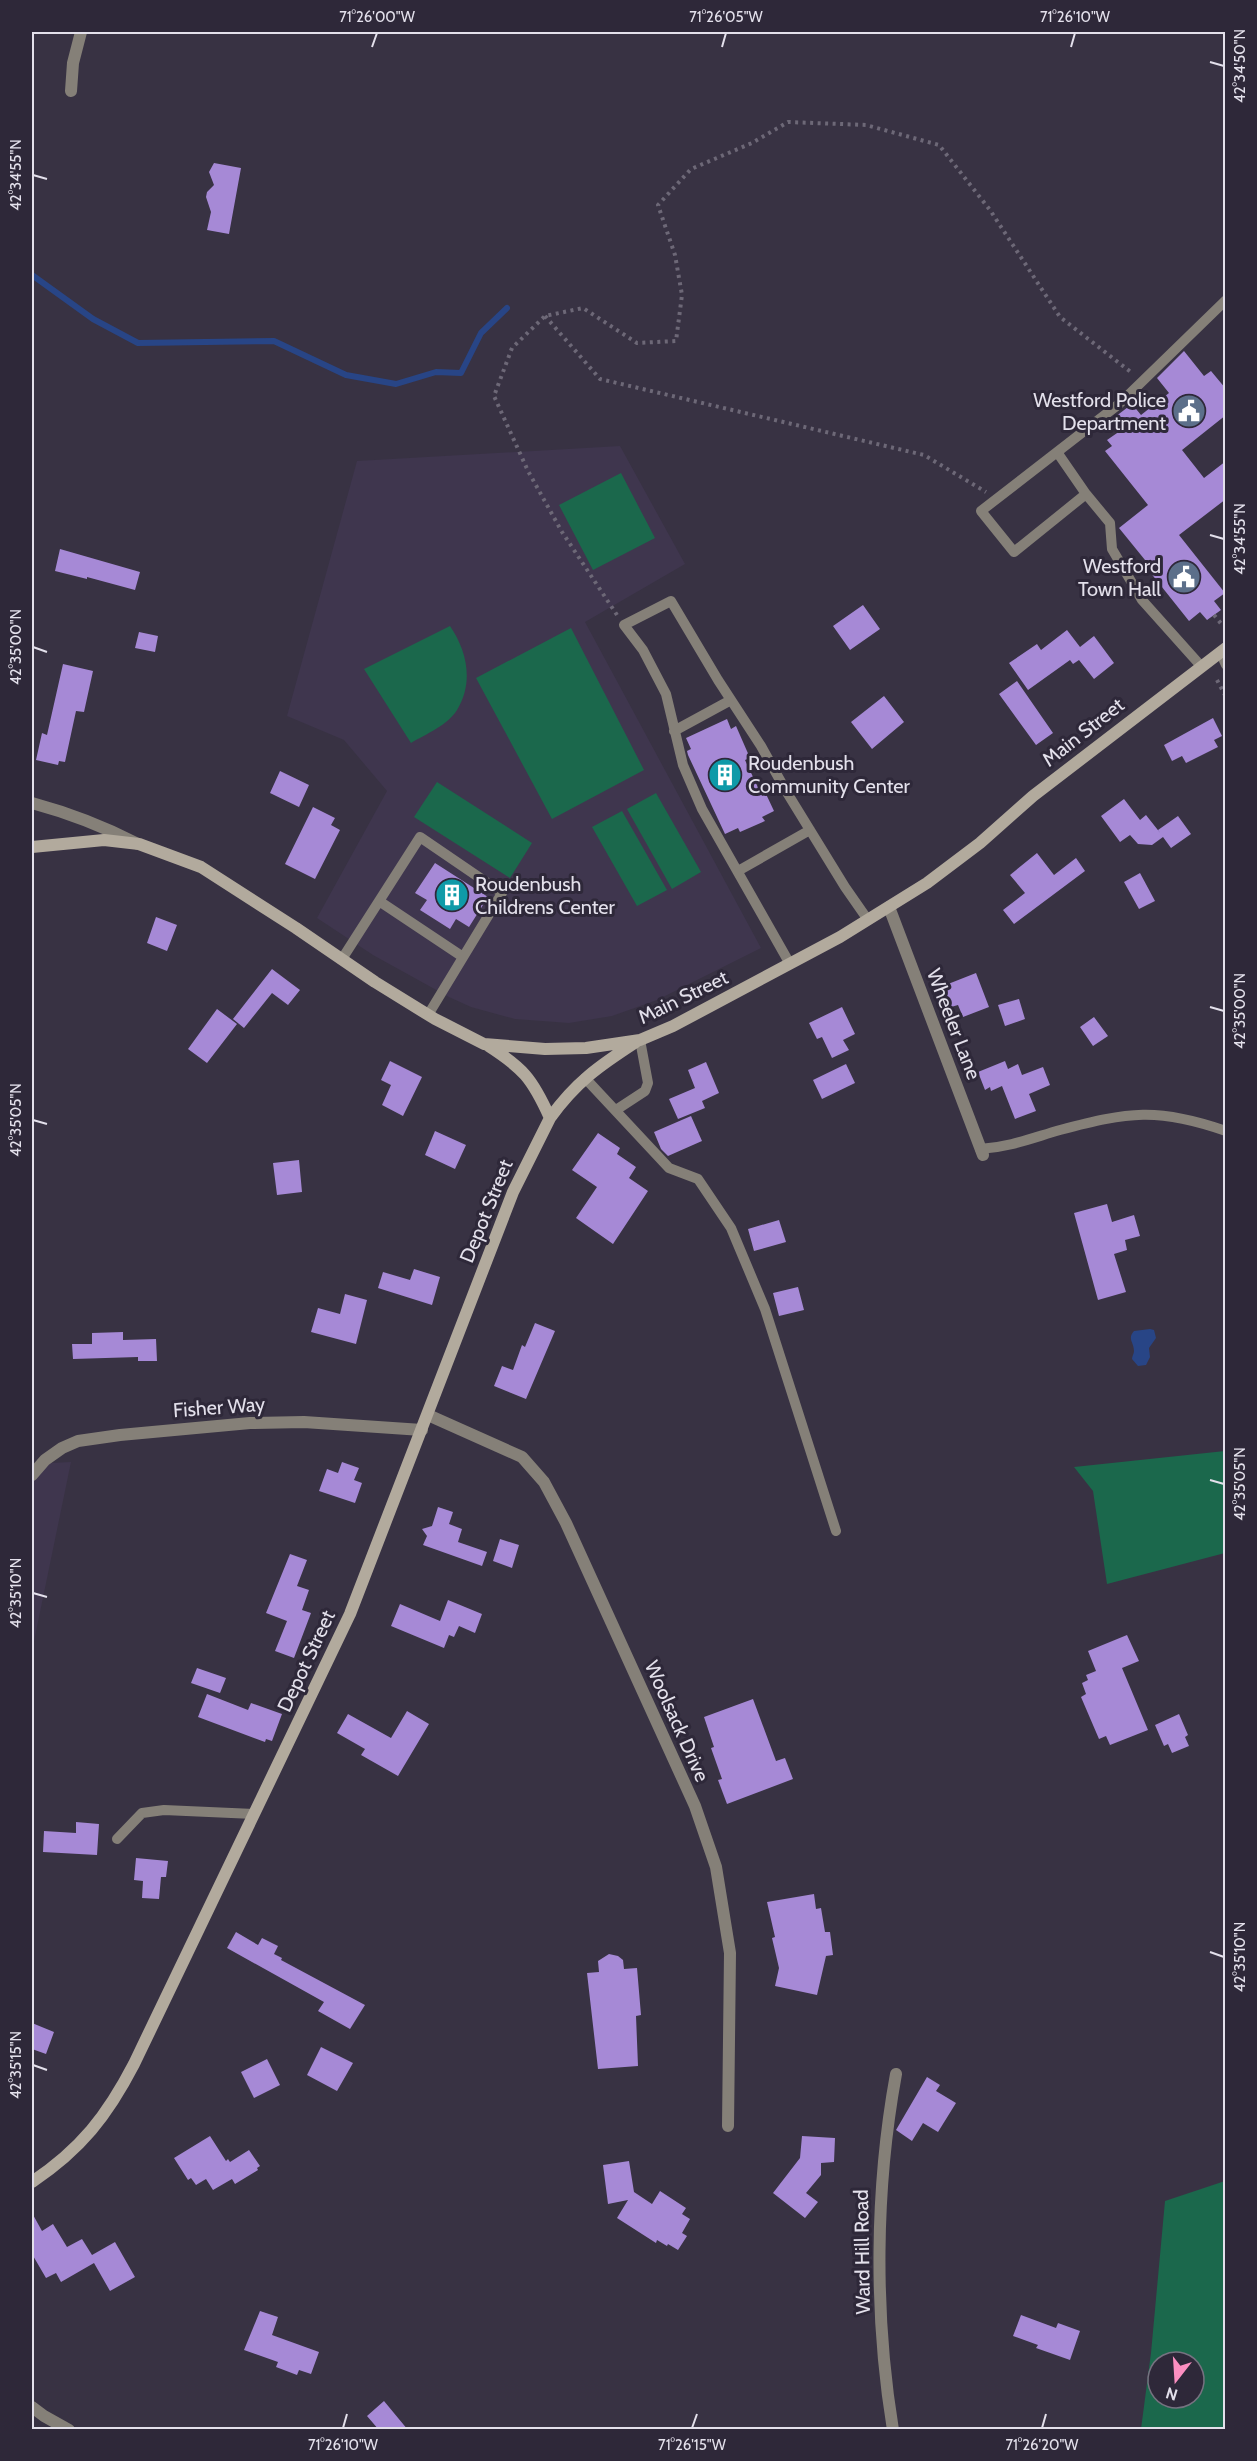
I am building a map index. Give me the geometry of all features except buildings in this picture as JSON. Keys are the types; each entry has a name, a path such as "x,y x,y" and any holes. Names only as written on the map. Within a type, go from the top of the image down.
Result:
{"main road":[{"name":"Main Street","path":"32,847 104,840 139,844 201,867 428,1015 484,1044 545,1049 586,1048 640,1040 672,1026 790,964 889,908 927,883 980,843 1033,796 1223,650"},
{"name":"Depot Street","path":"32,2182 65,2157 87,2136 117,2096 353,1605 513,1192 550,1118 567,1094 595,1069 640,1040"},
{"path":"484,1044 516,1064 534,1085 550,1118"}],"street":[{"path":"71,91 81,32"},
{"path":"32,803 99,824 139,844"},
{"name":"Wheeler Lane","path":"889,908 981,1152"},
{"name":"Woolsack Drive","path":"428,1415 510,1449 522,1457 544,1482 566,1523 695,1806 716,1867 730,1953 728,2126"},
{"name":"Fisher Way","path":"32,1475 45,1460 62,1448 78,1441 120,1435 250,1423 304,1422 422,1430"},
{"name":"Ward Hill Road","path":"893,2430 879,2277 880,2184 896,2074"},
{"path":"32,2406 44,2416 69,2430"}],"lane":[{"path":"1086,494 1014,552 981,511 1119,404 1225,302"},
{"path":"1057,452 1086,494 1110,523 1112,549 1142,600 1201,666"},
{"path":"790,964 702,809 682,765 666,694 643,650 624,625 671,601 810,830 868,920"},
{"path":"1223,650 1226,665"},
{"path":"674,731 731,700"},
{"path":"738,871 810,830"},
{"path":"342,959 420,837 502,893 428,1015"},
{"path":"379,901 463,957"},
{"path":"616,1110 645,1091 648,1083 640,1040"},
{"path":"585,1078 669,1168 698,1179 731,1228 765,1309 836,1531"},
{"path":"981,1152 1060,1130 1138,1113 1161,1114 1195,1120 1226,1131"},
{"path":"117,1839 142,1813 164,1809 254,1814"}],"path":[{"path":"624,625 562,532 528,471 494,396 512,348 545,315 584,308 637,343 675,341 682,295 675,255 658,205 691,169 752,143 788,122 867,125 939,145 990,210 1060,317 1142,381"},
{"path":"545,315 600,379 924,455 997,498"},
{"path":"1214,615 1223,626"},
{"path":"1217,680 1226,697"}],"shaded area":[{"path":"620,446 685,564 585,622 761,948 657,1000 612,1016 569,1023 515,1019 471,1007 449,997 373,955 317,918 387,791 344,740 287,716 357,461"},
{"path":"71,1462 32,1651 32,1464"}],"green space":[{"path":"621,473 655,538 593,570 559,505"},
{"path":"450,626 461,646 466,667 467,678 462,699 457,710 448,720 411,743 364,669"},
{"path":"571,628 644,770 552,819 476,678"},
{"path":"437,782 532,843 510,878 414,817"},
{"path":"656,793 701,872 672,889 627,809"},
{"path":"622,811 667,890 637,906 592,827"},
{"path":"1225,1451 1225,1553 1107,1584 1093,1491 1074,1467"},
{"path":"1225,2181 1225,2429 1141,2429 1146,2391 1146,2410 1206,2410 1206,2350 1151,2350 1165,2201"}],"water":[{"path":"1154,1330 1156,1338 1149,1348 1150,1357 1146,1365 1138,1366 1132,1359 1134,1348 1131,1336 1134,1331"}],"waterway":[{"path":"32,275 93,319 138,343 274,341 346,375 396,384 436,372 461,373 481,333 507,308"}],"place":[{"name":"Westford Police Department","path":"1189,411"},
{"name":"Westford Town Hall","path":"1184,577"},
{"name":"Roudenbush Community Center","path":"725,775"},
{"name":"Roudenbush Childrens Center","path":"452,895"}]}
